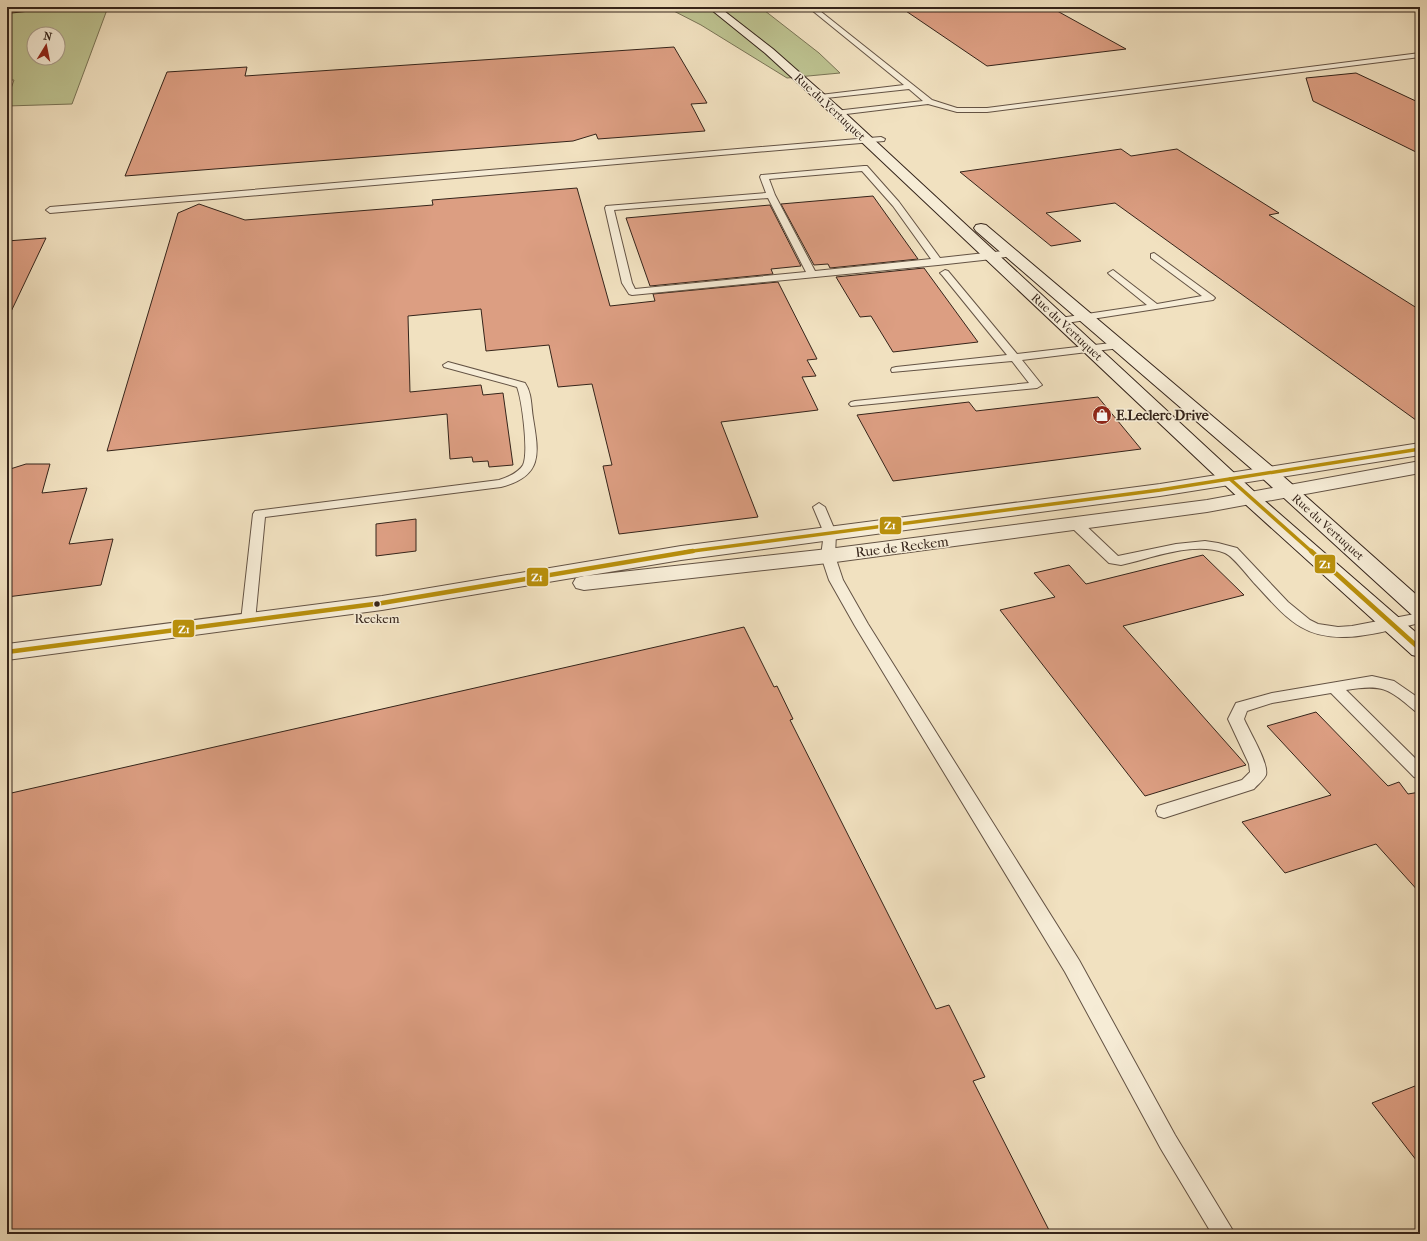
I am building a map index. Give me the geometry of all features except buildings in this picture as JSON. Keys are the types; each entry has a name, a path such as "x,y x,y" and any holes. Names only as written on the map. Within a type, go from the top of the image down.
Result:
{"highway":[{"path":"7,10 34,7"}],"street":[{"name":"Rue du Vertuquet","path":"713,7 826,96"},
{"name":"Rue du Vertuquet","path":"727,7 759,31 844,113 866,140 1251,499 1420,649"},
{"name":"Rue du Vertuquet","path":"844,113 881,139 1088,317 1268,474 1420,610"},
{"name":"Rue de Reckem","path":"7,652 382,603 668,555 1160,490 1420,449"},
{"name":"Rue de Reckem","path":"382,603 668,575 1076,524 1251,499 1420,467"}],"lane":[{"path":"811,7 929,102 951,108 987,110 1420,55"},
{"path":"826,96 909,87"},
{"path":"844,113 929,102"},
{"path":"50,210 881,139"},
{"path":"812,275 771,195 764,177 864,168 896,204 938,262"},
{"path":"771,195 609,208 627,282 632,292 812,275 1012,253"},
{"path":"1060,321 1210,298 1154,256"},
{"path":"855,404 1037,385 1016,357 945,273"},
{"path":"1113,273 1155,307"},
{"path":"896,370 1120,345"},
{"path":"248,621 260,514 501,484 514,479 528,466 533,453 521,385 448,365"},
{"path":"819,507 830,533 828,556 836,580 873,646 924,724 1072,966 1168,1142 1224,1234"},
{"path":"1076,524 1114,560 1121,561 1200,544 1220,546 1232,550 1293,614 1313,628 1334,632 1392,624 1420,618"},
{"path":"1164,811 1248,785 1258,774 1257,764 1236,719 1241,707 1272,698 1370,680 1387,682 1401,690 1420,707"},
{"path":"1334,687 1420,773"}],"green space":[{"path":"7,7 108,7 72,104 7,106 7,100 14,80 7,80"},
{"path":"666,7 760,7 819,53 840,73 787,78 701,25"}],"transit line":[{"name":"Z1","path":"7,652 382,603 681,553 1160,490 1420,449"},
{"name":"Z1","path":"1230,479 1420,649"}],"place":[{"name":"E.Leclerc Drive","path":"1102,415"},
{"name":"Reckem","path":"377,604"}]}
